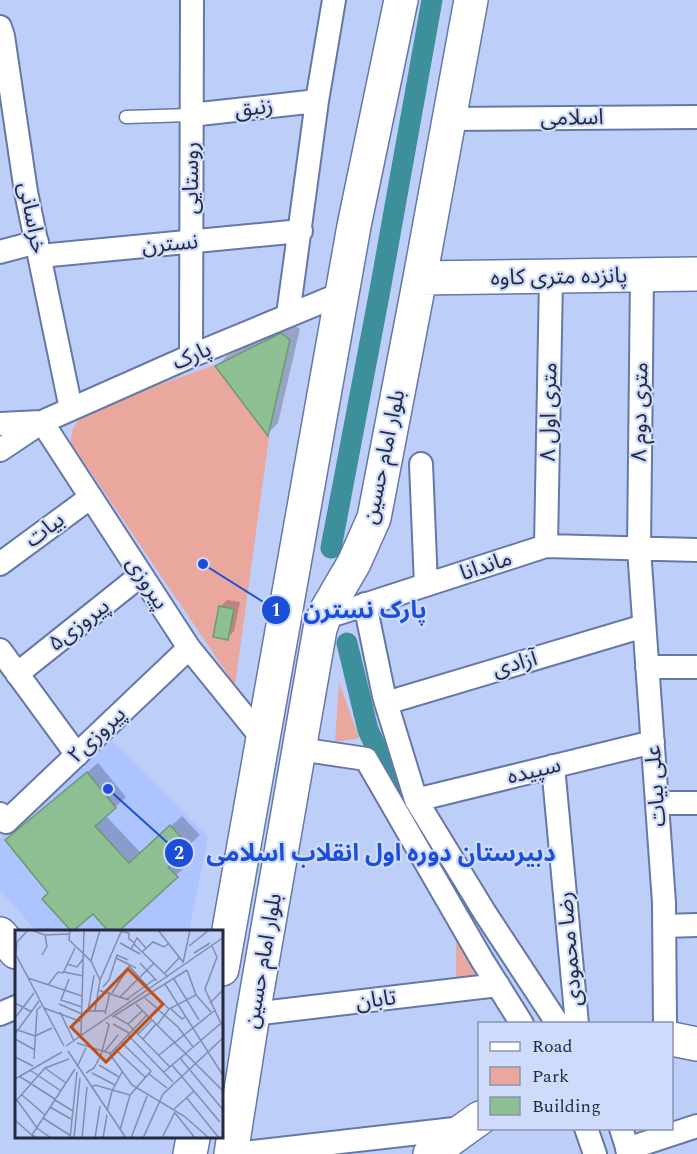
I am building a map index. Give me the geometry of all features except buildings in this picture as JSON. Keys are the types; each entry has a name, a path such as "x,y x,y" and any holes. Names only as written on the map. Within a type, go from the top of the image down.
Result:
{"main road":[{"name":"بلوار امام حسین","path":"224,957 354,226 401,0"},
{"name":"بلوار امام حسین","path":"233,1154 253,1014 320,628 353,565 374,518 471,0"},
{"name":"پانزده متری کاوه","path":"420,278 551,278 697,274"},
{"path":"297,541 311,567 317,572 333,575 353,565"},
{"path":"283,618 291,607 305,600 312,603 324,618"},
{"path":"0,934 15,951"},
{"path":"673,1039 697,1044"},
{"path":"430,1154 473,1123"}],"street":[{"name":"روستایی","path":"191,356 192,0"},
{"path":"288,315 317,101 334,0"},
{"name":"خراسانی","path":"0,27 25,182 71,409"},
{"name":"زنبق","path":"191,115 317,101"},
{"name":"اسلامی","path":"448,119 697,117"},
{"name":"نسترن","path":"0,252 191,242 301,231"},
{"name":"۸ متری دوم","path":"639,549 642,276"},
{"name":"۸ متری اول","path":"546,546 551,278"},
{"name":"پارک","path":"42,422 191,356 343,293"},
{"path":"0,424 42,422"},
{"path":"0,450 42,422"},
{"name":"پیروزی","path":"42,422 189,648 262,738"},
{"path":"421,464 426,585"},
{"name":"بیات","path":"0,564 91,497"},
{"name":"ماندانا","path":"324,618 546,546 697,550"},
{"name":"علی بیات","path":"639,549 664,926 665,1022"},
{"name":"پیروزی۵","path":"17,674 141,575"},
{"path":"365,604 386,703 416,800 485,913 557,1022"},
{"name":"آزادی","path":"386,703 644,626"},
{"name":"پیروزی۲","path":"3,818 76,755 189,648"},
{"path":"0,650 76,755"},
{"path":"647,667 697,667"},
{"name":"سپیده","path":"416,800 653,742"},
{"path":"299,749 366,759 521,1022"},
{"name":"رضا محمودی","path":"553,766 576,1022"},
{"path":"657,803 697,803"},
{"path":"664,926 697,926"},
{"name":"تابان","path":"253,1014 498,985"},
{"path":"0,1014 15,1007"},
{"path":"233,1154 473,1123"},
{"path":"626,1144 697,1126"},
{"path":"587,1130 596,1154"}],"lane":[{"path":"126,117 191,115"}],"shaded area":[{"path":"112,741 208,837 189,930 35,930 0,890 0,838"}],"green space":[{"path":"214,365 269,437 235,685 71,443 75,425 86,415"},
{"path":"339,682 359,738 335,742"},
{"path":"456,937 475,975 456,979"}],"waterway":[{"path":"331,548 432,0"},
{"path":"347,643 368,730 402,807"}],"place":[{"name":"پارک نسترن","path":"203,564"},
{"name":"دبیرستان دوره اول انقلاب اسلامی","path":"108,789"}]}
